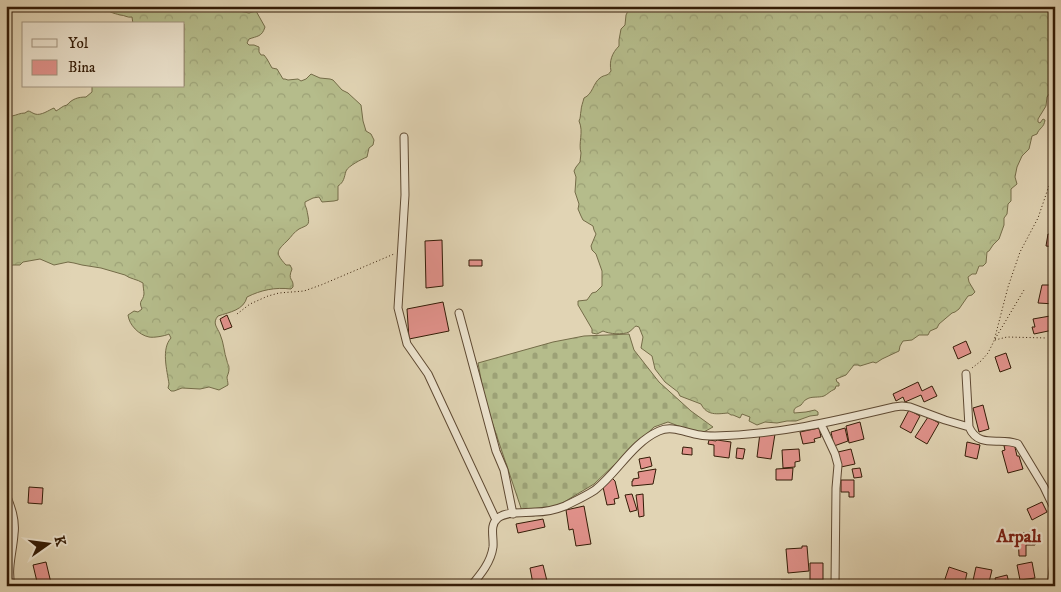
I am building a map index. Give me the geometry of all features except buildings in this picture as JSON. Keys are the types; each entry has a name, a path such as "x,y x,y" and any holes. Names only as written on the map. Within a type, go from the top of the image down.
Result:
{"street":[{"path":"404,137 405,195 398,308 407,344 428,374 496,520"},
{"path":"459,314 496,451 504,470 513,514"},
{"path":"966,374 968,426 979,439 1018,444 1044,487 1055,510"},
{"path":"471,586 489,562 494,545 492,528 496,520 513,514 555,509 581,498 595,489 640,443 664,430 674,429 699,435 727,436 788,430 902,406 968,426"},
{"path":"821,424 838,464 835,585"},
{"path":"6,494 14,523 10,567 11,586"},
{"path":"1051,586 1055,554"},
{"path":"809,586 816,584 846,586"}],"path":[{"path":"994,341 1008,287 1020,252 1038,218 1055,168"},
{"path":"237,314 250,304 268,296 304,291 402,251"},
{"path":"966,374 988,353 1024,290"},
{"path":"994,341 1007,337 1047,338"}],"green space":[{"path":"105,6 241,6 237,9 239,11 249,13 256,11 265,27 261,34 249,39 247,43 259,47 261,55 264,55 272,68 277,69 283,79 298,79 301,81 311,74 333,80 361,105 366,131 371,134 374,140 373,145 369,148 367,157 347,169 343,181 338,186 338,200 322,202 319,197 305,202 309,219 308,223 299,229 279,249 278,254 282,261 286,265 290,265 292,269 290,278 293,282 293,287 291,289 279,288 263,291 247,297 240,308 216,318 216,325 229,367 228,385 219,390 209,387 200,389 182,388 171,391 168,388 165,354 171,338 169,334 156,337 145,336 135,329 128,315 142,309 143,283 101,268 68,262 54,265 40,259 6,268 6,121 12,116 28,111 42,114 54,108 56,111 75,99 86,97 92,92 92,88 185,88 185,22 133,22 132,17 112,13 105,9"},
{"path":"629,6 1055,6 1055,86 1047,97 1046,106 1038,119 1040,123 1043,119 1045,120 1044,125 1037,134 1032,136 1029,149 1022,156 1017,167 1015,177 1017,184 1011,189 1011,201 1008,204 1007,214 1004,218 1004,225 999,239 987,252 986,263 983,266 979,266 976,274 968,277 975,292 968,296 959,309 939,324 937,328 930,331 928,335 919,335 912,340 903,341 899,351 876,363 873,362 860,366 854,365 846,375 836,379 839,386 836,386 835,389 824,396 806,399 794,410 794,413 815,410 818,412 818,415 796,421 765,422 757,425 749,421 750,417 742,414 740,418 728,413 716,414 706,411 701,404 680,396 678,392 665,382 655,369 652,356 641,348 643,337 639,327 636,326 623,334 603,331 597,334 592,333 592,329 578,305 578,301 587,300 592,293 602,286 602,271 591,246 596,234 593,226 583,220 578,209 579,204 575,192 576,177 574,171 580,162 581,153 579,121 584,98 598,80 611,71 610,64 619,46 621,29 625,25"},
{"path":"629,334 634,350 659,382 691,411 713,427 700,434 668,422 654,427 594,484 554,508 522,511 485,401 478,363 553,342 584,336"}],"district":[{"name":"Arpalı","path":"1019,536"}]}
